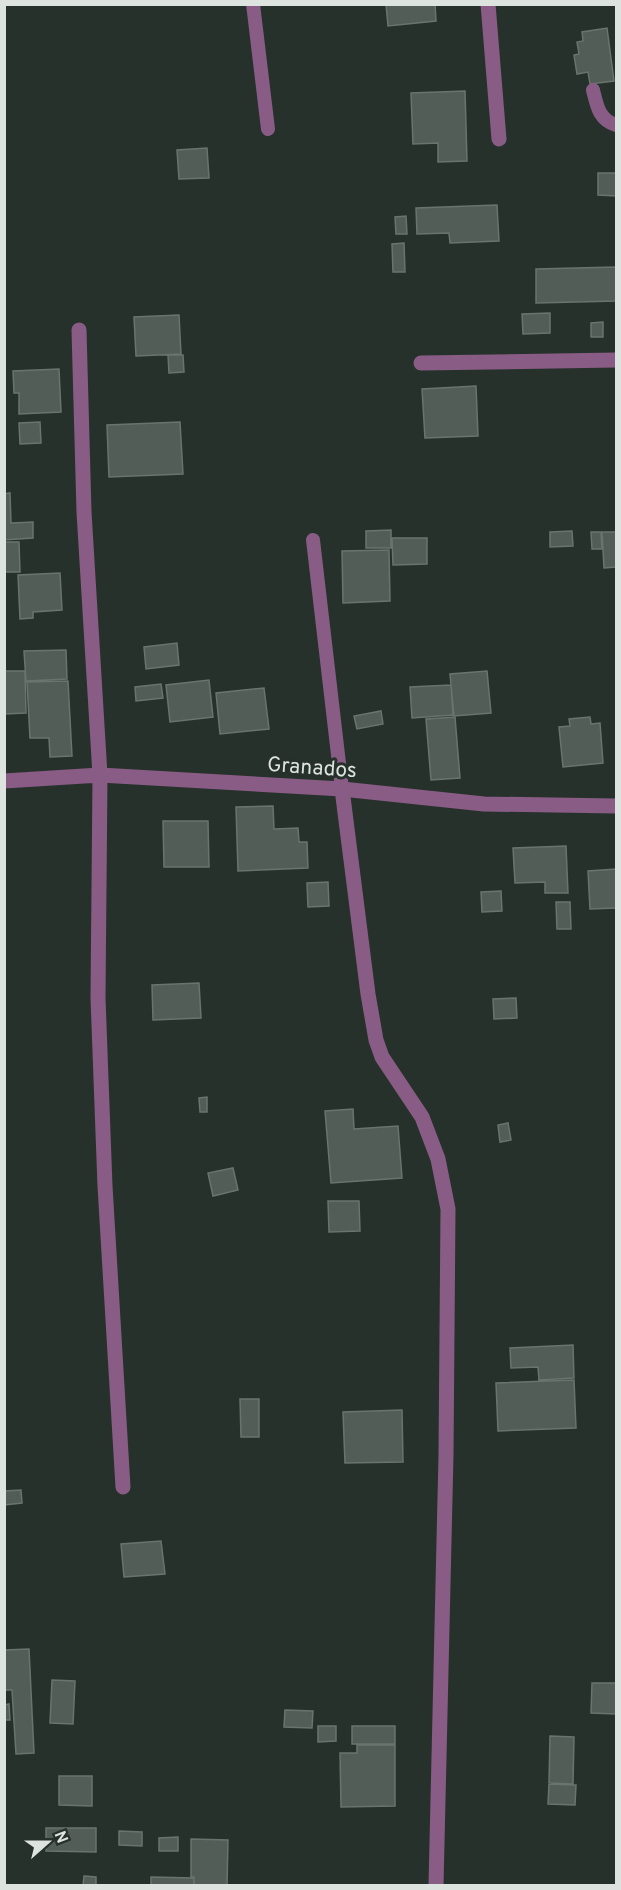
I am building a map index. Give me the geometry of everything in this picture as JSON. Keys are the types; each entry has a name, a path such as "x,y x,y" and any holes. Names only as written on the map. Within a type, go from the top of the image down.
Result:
{"street":[{"path":"488,4 499,140"},
{"path":"79,330 84,512 100,775 98,998 105,1186 123,1487"},
{"path":"421,363 616,360"},
{"name":"Granados","path":"4,781 100,775 342,789 483,804 616,806"},
{"path":"342,789 376,1040 382,1057 422,1117 438,1159 448,1209 446,1455 436,1886"}],"lane":[{"path":"253,4 268,129"},
{"path":"593,90 598,110 604,121 616,125"},
{"path":"313,540 342,789"}],"building":[{"path":"386,4 435,4 436,21 388,26"},
{"path":"607,28 614,81 590,84 588,72 577,74 574,55 579,54 577,42 583,41 582,32"},
{"path":"465,91 467,161 438,162 438,143 413,144 411,93"},
{"path":"207,148 209,178 179,179 177,150"},
{"path":"598,173 616,173 616,196 598,195"},
{"path":"497,205 499,241 450,243 449,233 417,234 416,208"},
{"path":"406,216 407,234 396,234 395,217"},
{"path":"404,243 405,272 393,272 392,244"},
{"path":"616,267 616,301 536,303 536,269"},
{"path":"550,313 550,333 523,334 522,314"},
{"path":"179,315 181,354 136,356 134,317"},
{"path":"603,322 603,337 591,337 591,323"},
{"path":"168,355 183,355 184,372 169,373"},
{"path":"59,369 61,412 19,414 19,393 14,393 13,371"},
{"path":"476,386 478,436 425,438 422,389"},
{"path":"40,422 41,443 20,444 19,423"},
{"path":"180,422 183,474 109,477 107,425"},
{"path":"10,493 11,523 33,522 33,538 4,540 4,494"},
{"path":"391,530 391,548 366,548 366,531"},
{"path":"572,531 573,546 550,547 550,532"},
{"path":"591,532 601,532 602,549 592,549"},
{"path":"602,532 616,532 616,567 604,568"},
{"path":"392,538 427,538 427,564 393,565"},
{"path":"4,542 19,542 20,572 4,572"},
{"path":"389,550 390,601 343,603 342,551"},
{"path":"60,573 62,610 33,612 33,618 20,619 18,575"},
{"path":"177,643 179,665 146,669 144,647"},
{"path":"66,650 67,679 26,681 24,651"},
{"path":"4,671 25,671 26,713 4,714"},
{"path":"487,671 491,713 454,716 450,674"},
{"path":"209,680 213,717 170,722 166,685"},
{"path":"68,681 72,756 50,757 49,738 30,738 27,682"},
{"path":"161,684 163,698 136,701 135,687"},
{"path":"451,685 453,715 412,718 410,687"},
{"path":"264,688 269,729 220,734 216,693"},
{"path":"381,711 383,724 357,729 354,716"},
{"path":"455,717 460,778 431,780 426,719"},
{"path":"590,717 591,724 600,723 603,763 563,767 559,727 570,726 569,719"},
{"path":"273,806 274,829 298,828 299,842 307,842 308,868 238,871 236,807"},
{"path":"163,821 208,821 209,867 164,867"},
{"path":"566,846 568,893 545,893 545,882 515,883 513,848"},
{"path":"616,869 616,908 590,909 588,871"},
{"path":"328,882 329,906 308,907 307,883"},
{"path":"501,891 502,911 482,912 481,892"},
{"path":"556,902 570,902 571,929 557,929"},
{"path":"199,983 201,1018 153,1020 152,985"},
{"path":"516,998 517,1018 494,1019 493,999"},
{"path":"207,1097 207,1112 200,1112 199,1098"},
{"path":"353,1109 354,1129 398,1126 402,1178 331,1183 325,1111"},
{"path":"508,1123 511,1140 500,1142 498,1125"},
{"path":"233,1168 238,1190 213,1196 208,1173"},
{"path":"328,1201 359,1201 360,1231 329,1232"},
{"path":"573,1345 574,1378 539,1380 538,1367 511,1368 510,1348"},
{"path":"574,1380 576,1428 498,1431 496,1383"},
{"path":"240,1399 259,1399 259,1437 241,1437"},
{"path":"402,1410 403,1462 345,1463 343,1412"},
{"path":"21,1490 22,1503 4,1505 4,1491"},
{"path":"161,1541 165,1574 124,1577 121,1544"},
{"path":"29,1649 34,1753 16,1754 12,1690 4,1690 4,1650"},
{"path":"52,1680 75,1681 73,1724 50,1723"},
{"path":"592,1683 616,1683 616,1714 591,1713"},
{"path":"9,1704 10,1720 4,1720 4,1705"},
{"path":"285,1710 313,1711 312,1728 284,1727"},
{"path":"318,1726 336,1726 336,1741 318,1742"},
{"path":"352,1726 395,1726 395,1744 352,1744"},
{"path":"550,1736 574,1737 573,1784 549,1783"},
{"path":"357,1745 395,1745 395,1806 341,1807 340,1753 357,1753"},
{"path":"59,1776 92,1776 92,1806 59,1805"},
{"path":"549,1784 576,1785 575,1805 548,1804"},
{"path":"46,1828 96,1828 96,1852 46,1851"},
{"path":"119,1831 142,1832 142,1846 119,1845"},
{"path":"178,1837 178,1851 159,1851 159,1838"},
{"path":"191,1839 228,1840 227,1886 194,1886 194,1877 191,1877"},
{"path":"84,1876 96,1877 96,1886 83,1886"},
{"path":"151,1877 194,1878 194,1886 151,1886"}]}
